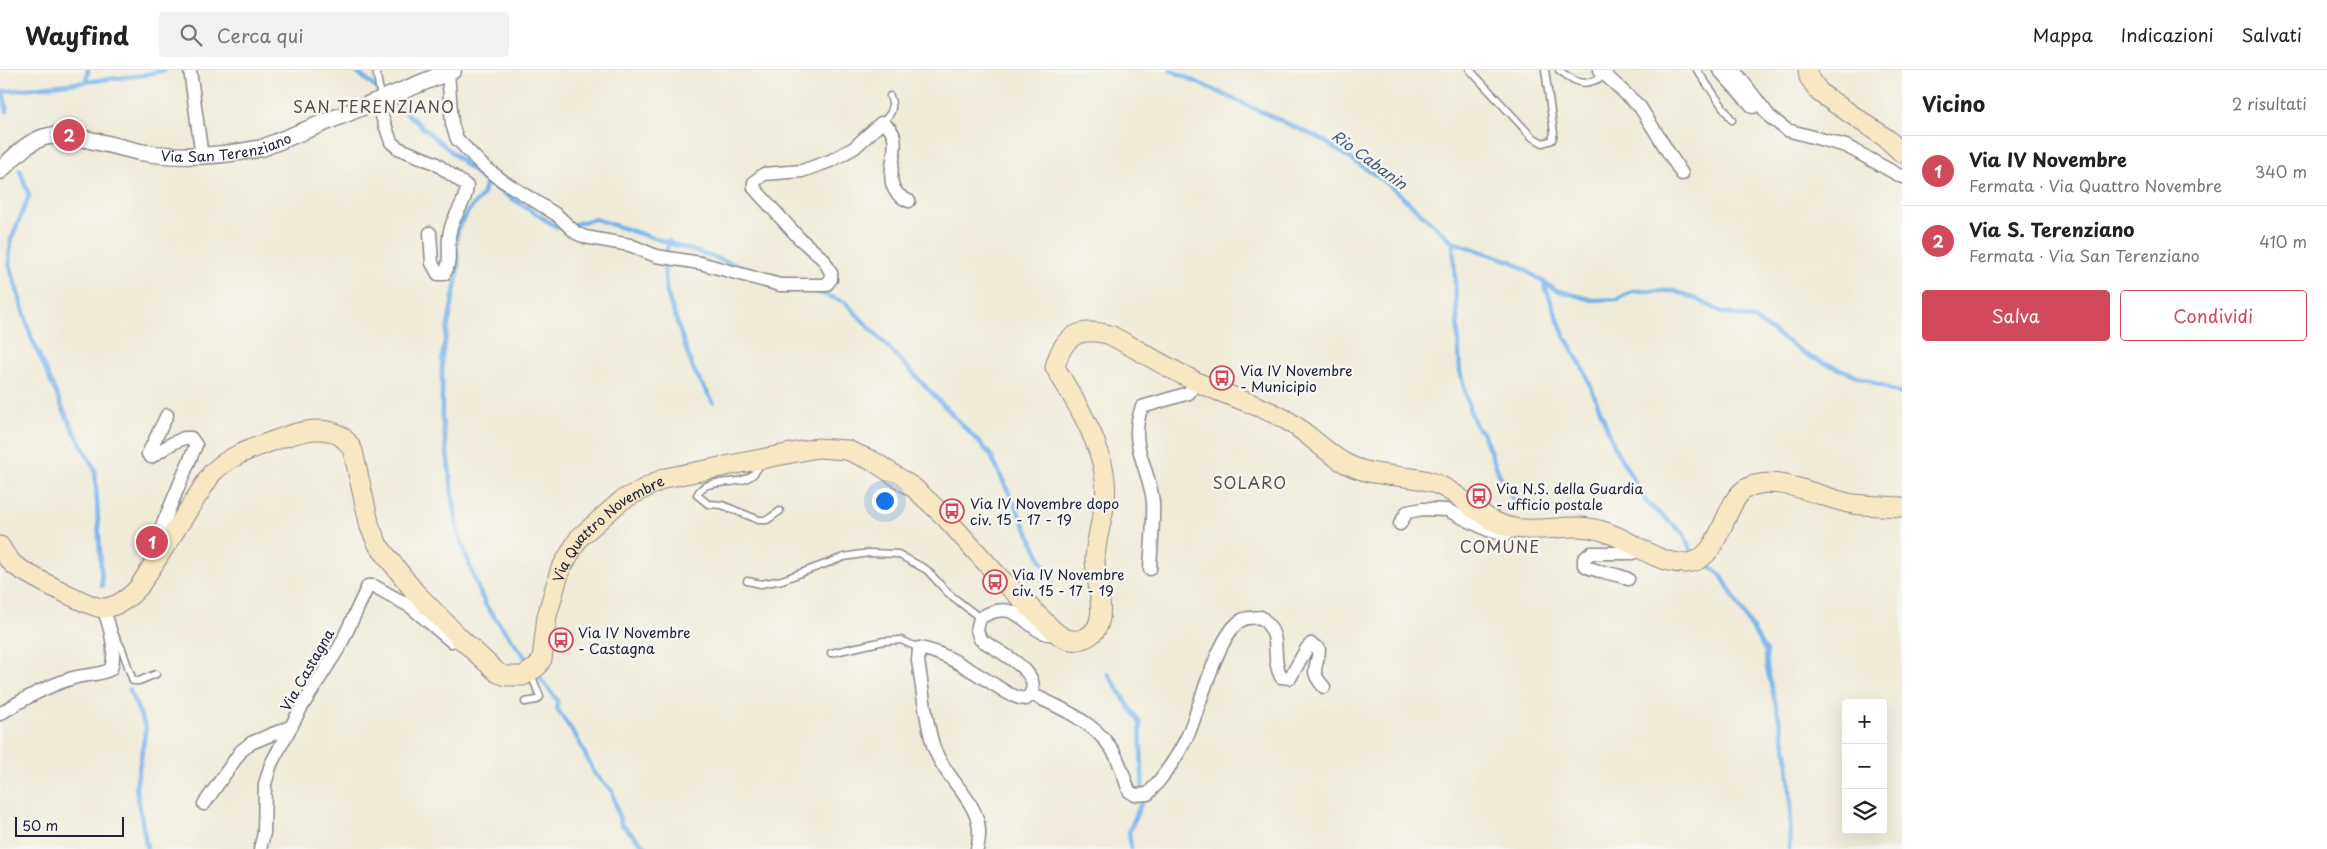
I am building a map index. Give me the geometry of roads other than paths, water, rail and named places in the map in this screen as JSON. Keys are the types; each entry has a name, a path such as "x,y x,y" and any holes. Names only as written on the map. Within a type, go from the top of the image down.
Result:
{"main road":[{"path":"1808,70 1809,77 1820,93 1886,138 1902,153"},
{"path":"1058,634 1070,640 1087,638 1099,625 1101,616 1095,558 1107,502 1104,470 1092,431 1055,367 1059,351 1072,336 1095,330 1110,335 1196,382 1287,420 1346,464 1370,472 1439,485 1490,519 1514,528 1586,527 1618,536 1656,558 1672,563 1690,563 1706,553 1715,541 1735,499 1746,487 1765,482 1780,483 1830,499 1856,504 1902,507"},
{"path":"0,546 13,564 25,572 103,608 128,598 139,587 212,474 222,464 248,450 298,432 327,431 350,444 370,527 378,545 414,591 461,639 498,672 514,678 535,667"},
{"name":"Via Quattro Novembre","path":"535,667 560,570 579,538 622,500 665,478 817,448 847,450 872,461 914,488 943,515 998,576 1058,634"}],"street":[{"path":"1719,70 1764,120 1778,129 1846,146 1902,177"},
{"path":"1734,70 1770,117 1787,130"},
{"name":"Via San Terenziano","path":"0,171 25,145 49,136 71,138 149,153 202,156 232,154 262,148 451,71"},
{"path":"451,71 452,124 457,139 466,151 503,181 557,215 576,232 585,236 630,246 656,256 700,263 780,285 826,285 831,279 824,260 794,234 754,188 754,182 764,174 802,171 830,161 854,148 881,124 888,126 894,135 895,146 890,176 894,190 903,199 909,201"},
{"path":"190,73 202,156"},
{"path":"1603,73 1640,107 1682,174"},
{"path":"379,101 391,142 398,148 435,163 467,186 466,196 450,230 449,267 444,274 438,274 432,263 430,232"},
{"path":"1150,569 1153,502 1139,449 1137,420 1142,407 1189,393 1196,382"},
{"path":"167,415 148,454 151,457 184,438 191,438 196,445 162,526 170,539"},
{"path":"1400,524 1407,512 1431,509 1447,510 1488,530 1505,535 1514,528"},
{"path":"1628,579 1616,573 1589,569 1584,565 1584,559 1591,553 1632,553 1643,549"},
{"name":"Via Castagna","path":"260,849 264,833 266,784 271,764 340,646 368,586 374,586 411,607 451,642 461,639"},
{"path":"0,714 28,696 71,678 106,672 111,669 114,660 110,625 103,608"},
{"path":"977,849 980,826 974,807 942,766 934,747 918,661 919,648 963,666 1017,698 1026,699 1031,694 1032,677 1015,660 980,639 977,630 980,618 999,610 1016,613 1043,633 1050,636 1058,634"},
{"path":"1031,694 1077,717 1102,738 1112,749 1129,791 1135,795 1148,794 1163,777 1187,736 1206,681 1223,645 1234,626 1244,619 1261,617 1270,625 1276,641 1275,665 1281,677 1290,678 1311,644 1319,648 1315,678 1324,687"},
{"path":"204,804 241,751 251,743 292,726"}],"lane":[{"path":"376,70 379,101"},
{"path":"1470,70 1532,137 1544,143 1552,140 1554,133 1545,70"},
{"path":"1559,70 1580,84 1592,83 1603,73"},
{"path":"1697,70 1732,120"},
{"path":"881,124 890,116 893,109 890,96"},
{"path":"760,459 755,474 746,479 705,485 699,490 697,495 708,504 722,505 758,520 767,520 780,511"},
{"path":"747,582 761,584 782,580 844,556 898,554 926,570 948,593 980,618"},
{"path":"110,625 122,649 133,681 139,681 156,674"},
{"path":"831,653 884,641 901,640 919,648"},
{"path":"525,702 537,700 540,697 535,667"}],"waterway":[{"path":"86,81 88,70"},
{"path":"0,92 144,75 165,70"},
{"path":"354,70 380,91"},
{"name":"Rio Cabanin","path":"1170,70 1321,139 1386,182 1453,242 1513,262 1556,290 1592,300 1618,299 1632,291 1674,291 1694,298 1722,312 1754,319 1810,357 1902,394"},
{"path":"3,92 7,111"},
{"path":"390,99 486,182 557,227"},
{"path":"20,170 29,196 11,240 9,263 31,337 67,418 95,470 102,586"},
{"path":"486,182 482,196 468,211 458,228 456,246 459,266 442,357 442,418 458,533 486,606 531,665"},
{"path":"575,224 595,219 787,281"},
{"path":"669,241 664,261 666,290 693,369 713,402"},
{"path":"1453,242 1460,371 1470,411 1477,428 1483,433 1499,474 1517,506"},
{"path":"1544,284 1564,335 1585,372 1616,450 1647,503 1683,533 1692,553 1696,555"},
{"path":"811,290 845,302 990,454 1052,582"},
{"path":"1704,562 1721,575 1766,652 1767,668 1787,752 1791,803 1789,849"},
{"path":"537,674 557,700 557,709 577,738 595,774 612,791 621,824 648,849"},
{"path":"1108,674 1140,723 1143,799 1129,832 1131,849"},
{"path":"129,689 146,728 136,787 147,849"}],"place":[{"name":"Via S. Terenziano","path":"69,135"},
{"name":"Via IV Novembre - Municipio","path":"1222,378"},
{"name":"Via N.S. della Guardia - ufficio postale","path":"1479,496"},
{"name":"Via IV Novembre dopo civ. 15 - 17 - 19","path":"952,511"},
{"name":"Via IV Novembre","path":"152,542"},
{"name":"Via IV Novembre civ. 15 - 17 - 19","path":"995,582"},
{"name":"Via IV Novembre - Castagna","path":"561,640"}],"district":[{"name":"SAN TERENZIANO","path":"374,106"},
{"name":"SOLARO","path":"1250,482"},
{"name":"COMUNE","path":"1500,546"}]}
